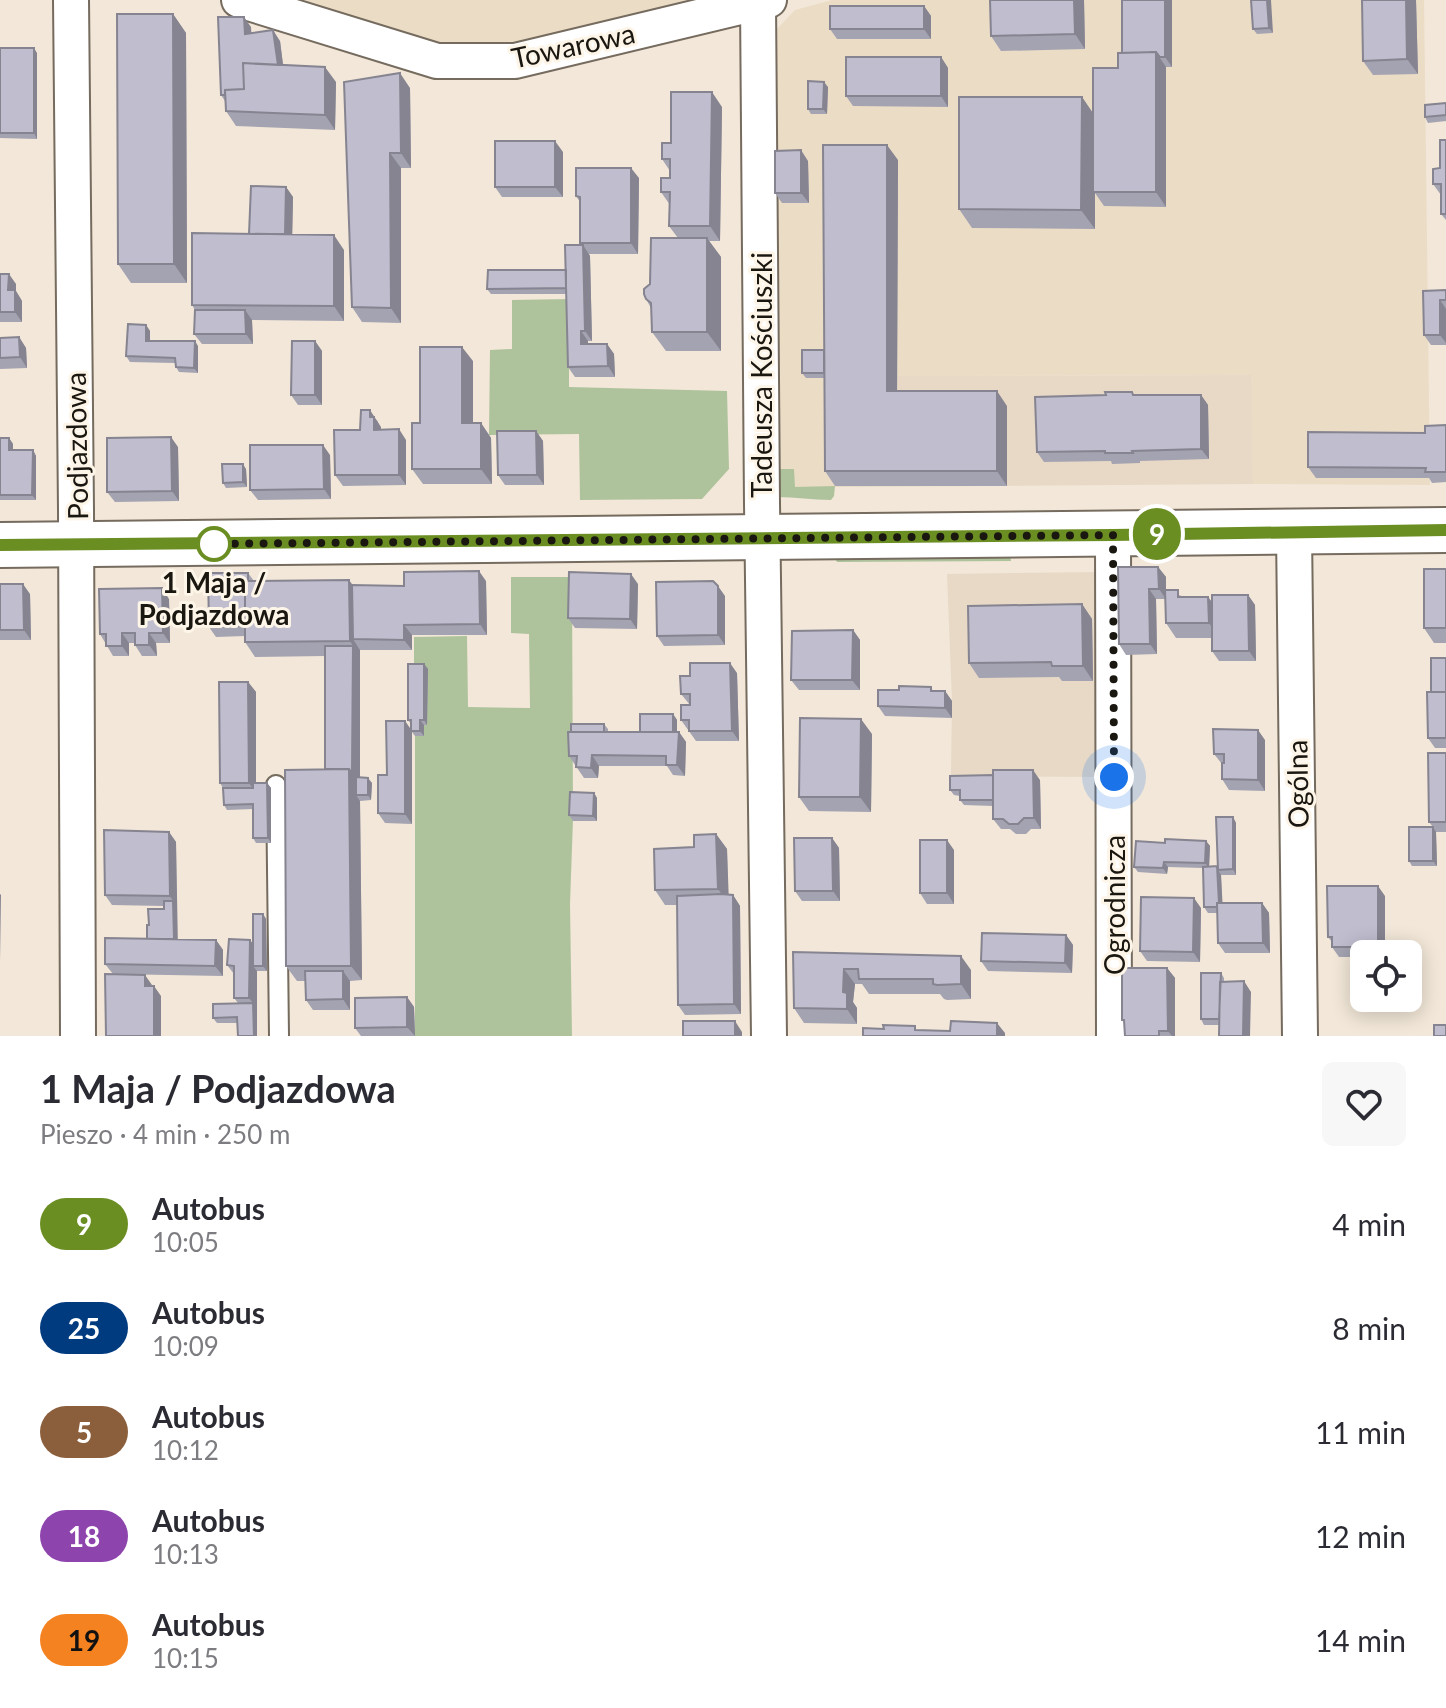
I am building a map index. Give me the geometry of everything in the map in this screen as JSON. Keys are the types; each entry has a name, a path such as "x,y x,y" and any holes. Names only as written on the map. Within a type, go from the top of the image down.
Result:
{"street":[{"name":"Podjazdowa","path":"71,0 78,1036"},
{"name":"Towarowa","path":"239,0 437,61 515,61 683,7 764,1"},
{"name":"Tadeusza Kościuszki","path":"764,1 763,537 769,1036"},
{"path":"0,545 1446,530"},
{"name":"Ogólna","path":"1294,532 1300,1036"},
{"name":"Ogrodnicza","path":"1113,535 1114,1036"}],"lane":[{"path":"276,785 279,1036"}],"shaded area":[{"path":"250,0 760,0 437,58"},
{"path":"832,0 1424,0 1430,485 1253,484 1251,375 897,376 835,410 835,487 781,487 772,47 776,30 795,10"},
{"path":"1252,375 1253,484 835,487 835,410 897,376"},
{"path":"1102,572 1105,777 951,776 952,701 947,574"}],"green space":[{"path":"569,299 569,387 727,391 729,469 702,499 580,500 579,434 489,435 490,350 512,349 512,300"},
{"path":"776,469 794,469 795,487 835,486 834,496 831,500 777,497"},
{"path":"833,554 1010,555 1011,561 837,562"},
{"path":"511,577 572,577 572,1036 415,1036 415,736 427,724 414,669 414,637 467,636 468,707 530,708 529,634 511,633"}],"building":[{"path":"990,0 1074,0 1075,34 991,36"},
{"path":"1122,0 1165,0 1165,57 1160,57 1156,52 1122,53"},
{"path":"1251,0 1267,0 1269,28 1253,29"},
{"path":"1362,0 1406,0 1407,59 1363,61"},
{"path":"830,6 924,6 924,29 830,29"},
{"path":"117,14 173,14 174,264 118,264"},
{"path":"218,17 244,17 245,34 273,30 278,65 243,63 244,89 225,90 225,95 221,95"},
{"path":"0,48 34,48 34,133 0,133"},
{"path":"1156,52 1156,192 1093,192 1093,68 1118,68 1118,53"},
{"path":"846,57 941,57 941,96 846,96"},
{"path":"243,63 325,67 325,115 226,111 225,90 244,89"},
{"path":"400,73 401,153 390,153 391,308 352,307 344,82"},
{"path":"808,81 824,82 823,109 808,109"},
{"path":"671,92 712,92 710,226 669,226 670,192 661,192 661,178 670,178 670,159 662,159 662,143 671,143"},
{"path":"959,97 1082,97 1081,210 959,209"},
{"path":"1446,103 1446,115 1425,117 1425,105"},
{"path":"1440,140 1446,140 1446,214 1441,214 1441,184 1433,184 1433,169 1440,168"},
{"path":"495,141 555,141 555,187 495,187"},
{"path":"823,145 887,145 887,391 997,391 997,471 825,471"},
{"path":"801,150 801,193 775,193 775,151"},
{"path":"576,168 631,168 631,243 580,243 580,197 576,196"},
{"path":"251,186 286,187 285,234 249,234"},
{"path":"192,233 334,235 334,306 192,305"},
{"path":"651,238 707,238 707,332 652,332 651,303 644,294 644,289 650,284"},
{"path":"565,245 583,245 585,331 581,331 581,344 607,344 608,366 568,367"},
{"path":"488,270 566,270 566,288 487,289"},
{"path":"0,274 9,274 8,290 15,290 15,312 0,312"},
{"path":"1446,290 1446,300 1440,300 1440,335 1424,335 1423,291"},
{"path":"195,310 245,310 246,334 194,334"},
{"path":"128,324 146,325 146,341 195,341 194,368 176,367 175,358 126,356"},
{"path":"19,337 20,357 0,358 0,338"},
{"path":"292,341 315,341 315,395 291,395"},
{"path":"420,347 462,347 462,423 481,423 481,469 412,469 412,423 420,423"},
{"path":"802,350 824,350 824,373 802,373"},
{"path":"1105,392 1201,395 1201,449 1133,453 1037,452 1035,397 1106,395"},
{"path":"361,410 370,410 370,417 374,417 374,430 399,429 399,475 335,475 334,430 360,430"},
{"path":"1446,425 1446,472 1425,472 1426,468 1308,467 1308,432 1425,433 1425,426"},
{"path":"497,431 536,431 537,475 498,475"},
{"path":"171,437 172,491 107,492 107,438"},
{"path":"0,438 9,438 9,450 33,450 32,495 0,495"},
{"path":"250,445 323,445 324,489 250,490"},
{"path":"222,464 243,464 243,482 223,483"},
{"path":"1118,567 1158,567 1159,589 1149,589 1150,644 1119,644"},
{"path":"1424,569 1446,569 1446,628 1424,628"},
{"path":"479,571 480,624 404,625 404,640 353,639 352,585 404,586 404,572"},
{"path":"569,572 631,574 630,619 568,618"},
{"path":"208,573 248,573 248,581 245,581 245,626 209,627"},
{"path":"349,580 350,641 245,642 245,581"},
{"path":"713,581 718,586 718,635 657,636 656,582"},
{"path":"0,584 23,584 24,630 0,630"},
{"path":"162,588 163,633 149,633 149,645 135,645 135,633 122,633 122,646 106,646 106,634 100,634 99,589"},
{"path":"1165,590 1178,590 1178,597 1208,597 1209,623 1166,623"},
{"path":"1212,595 1248,595 1249,651 1212,651"},
{"path":"1082,604 1083,666 1052,666 1051,662 969,663 968,606"},
{"path":"853,630 852,680 791,680 792,631"},
{"path":"325,646 353,646 352,773 349,769 325,769"},
{"path":"1431,658 1446,658 1446,692 1431,692"},
{"path":"690,663 730,663 732,731 689,731 689,720 681,720 681,705 690,705 690,694 681,694 680,676 690,676"},
{"path":"408,664 424,664 424,720 420,720 420,731 411,731 411,720 408,720"},
{"path":"219,682 248,682 249,783 220,783"},
{"path":"899,686 931,687 931,691 945,691 945,708 878,706 878,690 899,690"},
{"path":"1427,692 1446,692 1446,738 1428,738"},
{"path":"640,714 673,714 673,732 640,732"},
{"path":"800,718 861,719 860,797 799,797"},
{"path":"386,721 405,721 405,814 378,813 378,775 387,775"},
{"path":"571,724 604,724 604,732 571,732"},
{"path":"1213,729 1258,730 1258,780 1222,779 1224,754 1214,754"},
{"path":"568,732 679,732 677,765 666,765 666,756 592,755 591,768 576,767 577,756 569,756"},
{"path":"1428,753 1446,753 1446,822 1429,822"},
{"path":"349,769 351,966 286,966 285,770"},
{"path":"993,770 1033,770 1034,818 1024,818 1018,824 993,819"},
{"path":"993,775 993,800 960,800 960,790 950,790 950,776"},
{"path":"356,777 368,778 368,795 356,795"},
{"path":"253,783 267,783 268,838 253,838 253,804 224,805 223,788 253,788"},
{"path":"570,792 594,793 593,816 569,815"},
{"path":"1216,817 1233,817 1233,869 1218,870"},
{"path":"1409,827 1433,827 1433,861 1409,861"},
{"path":"104,830 169,832 170,896 105,895"},
{"path":"716,834 718,889 655,890 654,849 694,847 694,835"},
{"path":"794,838 832,838 833,891 795,891"},
{"path":"1165,839 1206,841 1205,863 1164,862 1163,868 1134,867 1136,841 1165,843"},
{"path":"920,840 947,840 947,893 920,893"},
{"path":"1217,866 1219,903 1217,907 1204,907 1203,867"},
{"path":"1327,886 1378,886 1378,940 1350,940 1350,947 1332,947 1332,937 1328,937"},
{"path":"733,895 734,1004 678,1005 677,896"},
{"path":"1141,897 1194,898 1193,952 1140,951"},
{"path":"164,901 173,901 174,939 147,939 148,909 164,909"},
{"path":"1217,903 1262,903 1263,943 1218,943"},
{"path":"253,914 263,914 263,966 253,966"},
{"path":"982,933 1066,935 1065,963 981,961"},
{"path":"105,938 216,940 215,966 105,964"},
{"path":"229,939 250,940 249,998 234,998 234,966 227,965"},
{"path":"793,952 961,956 961,984 937,985 933,984 933,979 859,979 858,969 844,969 843,992 847,993 847,1009 794,1008"},
{"path":"1122,968 1167,968 1168,1031 1159,1031 1159,1036 1125,1036"},
{"path":"305,971 343,971 343,999 306,1000"},
{"path":"1201,973 1221,973 1219,1019 1201,1019"},
{"path":"105,974 145,975 145,986 154,986 154,1036 106,1036"},
{"path":"1244,981 1243,1036 1219,1036 1220,982"},
{"path":"407,997 407,1027 355,1028 355,998"},
{"path":"253,1003 254,1036 238,1036 237,1017 213,1018 213,1004"},
{"path":"683,1021 735,1021 735,1036 683,1036"},
{"path":"951,1021 997,1023 997,1036 863,1036 863,1028 884,1029 883,1025 950,1031"},
{"path":"1434,1025 1446,1025 1446,1036 1434,1036"}],"bus line":[{"name":"9","path":"0,545 1446,530"}],"place":[{"name":"1 Maja / Podjazdowa","path":"214,544"}],"route":[{"path":"214,544 210,544 1113,535 1114,777"}]}
